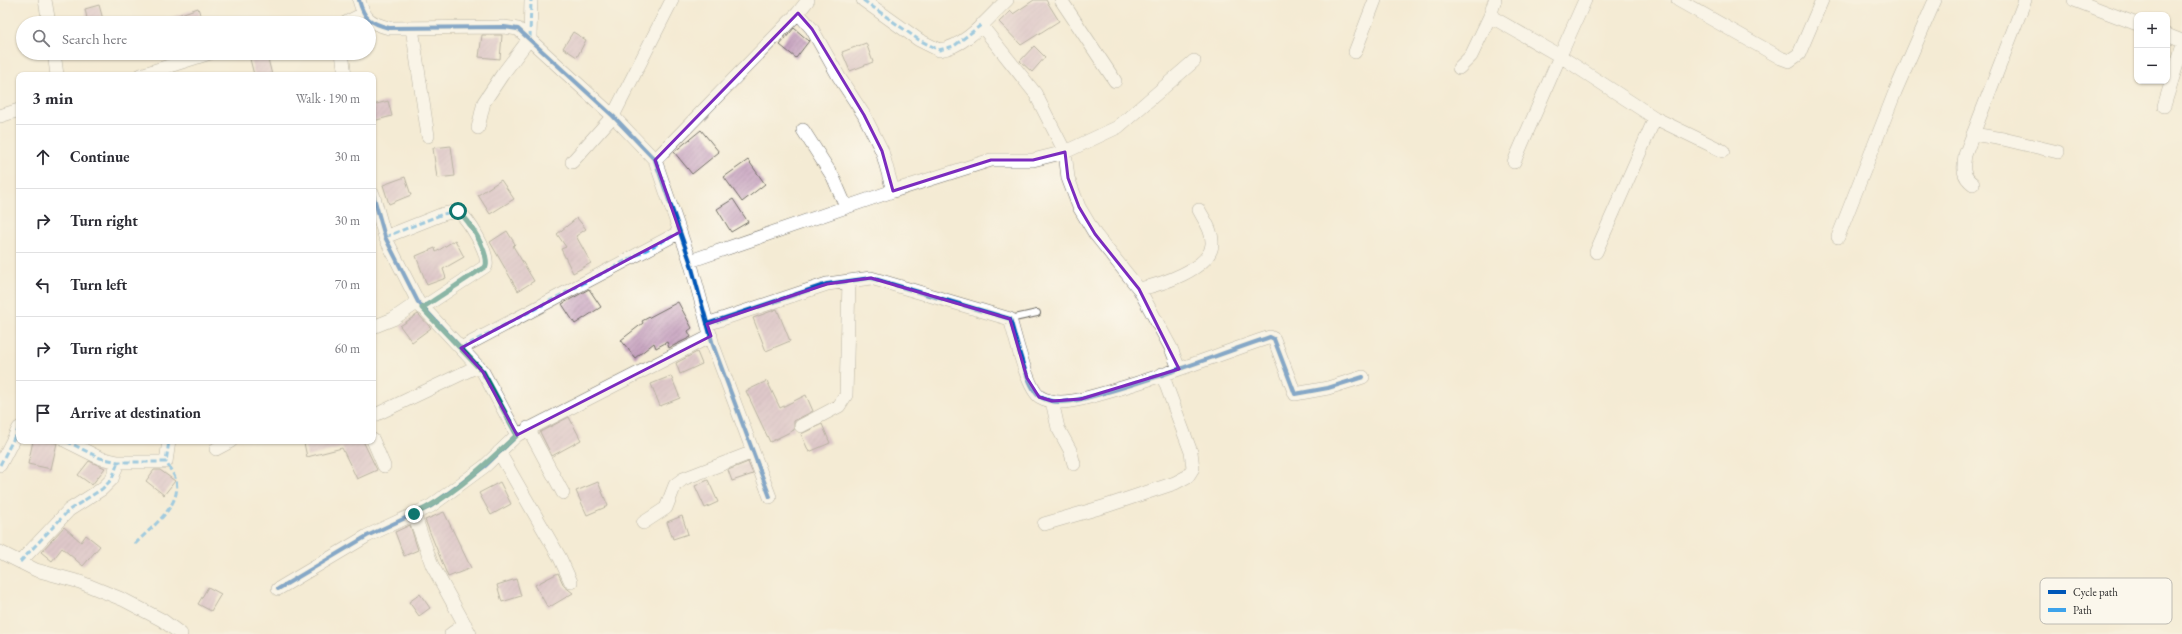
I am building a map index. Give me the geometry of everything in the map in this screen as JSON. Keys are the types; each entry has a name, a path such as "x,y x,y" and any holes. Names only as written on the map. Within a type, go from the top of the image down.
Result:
{"street":[{"path":"46,0 48,16"},
{"path":"359,0 363,14 359,16"},
{"path":"478,128 484,102 530,38 531,0"},
{"path":"572,162 613,116 672,0"},
{"path":"655,160 798,13 808,0"},
{"path":"863,0 919,40 939,50 954,46 981,25 1007,0"},
{"path":"1061,0 1115,81"},
{"path":"1355,52 1375,0"},
{"path":"1459,68 1471,56 1490,16 1495,0"},
{"path":"1514,162 1585,0"},
{"path":"1678,0 1781,58 1789,60 1799,54 1822,0"},
{"path":"1838,237 1895,92 1935,0"},
{"path":"1973,184 1965,178 1963,169 1965,155 2025,0"},
{"path":"2074,0 2134,23"},
{"path":"798,13 812,29 839,77 864,115 882,151 893,191"},
{"path":"1490,16 1560,56 1655,118 1723,151"},
{"path":"376,25 389,28 504,27 518,29 530,38 613,116 655,160 690,261 709,330 770,497"},
{"path":"981,25 1035,93 1065,152 1068,178 1079,207 1095,234 1139,289 1171,348 1179,369"},
{"path":"412,28 428,136"},
{"path":"2170,36 2182,41"},
{"path":"2164,106 2182,48"},
{"path":"55,60 57,72"},
{"path":"151,72 188,60"},
{"path":"343,60 345,72"},
{"path":"690,261 893,191 991,160 1032,160 1065,152 1118,127 1194,61"},
{"path":"0,116 16,111"},
{"path":"1596,252 1655,118"},
{"path":"803,130 833,177 846,207"},
{"path":"1973,134 2003,138 2058,152"},
{"path":"376,205 385,237 396,263 420,305 478,366 498,397 517,435"},
{"path":"1139,289 1160,285 1191,269 1207,257 1212,244 1210,230 1199,210"},
{"path":"376,326 420,305 486,266 487,259 484,250 464,217 458,211 442,214 385,237"},
{"path":"461,348 680,232"},
{"path":"278,590 366,536 431,506 485,466 517,435 528,428 709,330 827,284 871,278 1010,319 1027,378 1039,397 1052,402 1081,399 1179,369 1270,337 1274,339 1295,394 1328,388 1363,377"},
{"path":"801,426 839,406 846,395 849,281"},
{"path":"376,415 478,366"},
{"path":"1044,524 1113,504 1175,483 1188,476 1193,468 1191,452 1162,374"},
{"path":"1052,402 1058,428 1070,450 1074,464"},
{"path":"528,428 563,493"},
{"path":"0,465 16,434"},
{"path":"72,444 100,458 118,462 166,462 169,444"},
{"path":"216,449 225,444"},
{"path":"375,444 384,466"},
{"path":"499,452 560,558 571,582"},
{"path":"643,523 666,508 675,485 683,479 753,452"},
{"path":"20,562 69,510 102,489 112,479 118,462"},
{"path":"414,514 432,565 468,629 451,634"},
{"path":"0,552 36,570 80,582 124,600 162,620 181,634"}],"lane":[{"path":"1010,319 1037,313"}],"highlighted area":[{"path":"798,13 812,29 864,115 882,151 893,191 991,160 1033,160 1065,152 1068,178 1079,207 1095,234 1139,289 1179,369 1081,399 1052,401 1039,397 1027,378 1010,319 871,278 827,284 707,324 711,336 517,435 483,372 461,348 680,232 655,160"}],"building":[{"path":"1034,0 1046,0 1059,21 1021,45 999,22 1011,11 1013,14"},
{"path":"99,5 102,16 86,16 85,9"},
{"path":"198,8 201,16 175,16"},
{"path":"794,28 809,41 796,58 780,45"},
{"path":"573,32 586,40 577,57 563,48"},
{"path":"482,35 502,35 500,59 479,57"},
{"path":"866,43 873,62 850,71 842,52"},
{"path":"1034,46 1045,57 1032,72 1020,61"},
{"path":"250,60 268,60 271,72 253,72"},
{"path":"388,101 392,116 376,120 376,104"},
{"path":"701,130 719,152 692,174 674,152"},
{"path":"451,146 455,176 437,178 433,148"},
{"path":"748,160 765,184 742,202 724,177"},
{"path":"405,177 411,195 389,204 383,185"},
{"path":"501,180 514,199 490,214 478,195"},
{"path":"733,199 748,222 731,232 717,209"},
{"path":"577,218 586,229 576,236 591,263 573,273 561,249 566,247 557,234"},
{"path":"507,231 515,244 513,246 534,281 518,291 490,242"},
{"path":"455,240 464,257 443,269 446,278 427,285 416,256 435,248 436,252"},
{"path":"589,289 601,307 575,324 562,304"},
{"path":"678,302 692,328 688,331 691,337 669,348 667,342 656,348 654,343 635,358 621,340 643,323 642,321"},
{"path":"777,309 790,341 766,351 753,318"},
{"path":"418,314 431,328 412,342 400,326"},
{"path":"697,352 702,364 680,374 676,363"},
{"path":"671,376 680,398 660,406 651,384"},
{"path":"767,381 780,408 806,395 813,411 794,421 794,430 770,442 746,391"},
{"path":"569,417 581,440 552,456 540,432"},
{"path":"822,424 830,443 809,452 801,434"},
{"path":"32,444 57,444 51,469 28,464"},
{"path":"304,444 364,444 377,470 357,479 342,448 307,457"},
{"path":"89,461 105,468 92,485 78,475"},
{"path":"748,462 753,474 732,481 728,470"},
{"path":"154,470 160,470 175,481 164,495 146,481"},
{"path":"708,480 718,502 705,508 695,486"},
{"path":"500,482 511,504 491,515 479,493"},
{"path":"598,482 608,506 587,515 576,491"},
{"path":"444,512 471,568 448,577 425,520"},
{"path":"682,516 688,534 673,539 667,522"},
{"path":"410,525 418,550 404,556 395,532"},
{"path":"64,527 81,542 86,535 100,546 83,566 62,548 52,561 41,552"},
{"path":"558,573 564,586 573,593 548,608 535,585"},
{"path":"516,579 521,596 502,602 497,585"},
{"path":"208,587 221,594 211,611 198,604"},
{"path":"420,594 430,608 419,616 409,602"}],"marked path":[{"path":"530,38 531,0"},
{"path":"863,0 919,40 939,50 954,46 981,25"},
{"path":"385,237 443,214 458,211 467,221 477,237 484,253 486,266 422,308"},
{"path":"461,348 680,232"},
{"path":"0,465 16,434"},
{"path":"72,444 100,458 118,462 166,462 169,444"},
{"path":"20,562 69,510 102,489 112,479 118,462"},
{"path":"135,544 170,508 174,499 177,490 176,481 166,462"}],"cycle path":[{"path":"359,0 366,16"},
{"path":"376,24 389,28 504,27 518,29 613,116 655,160 690,261 713,345 770,497"},
{"path":"278,589 367,536 431,506 485,466 517,435 483,372 418,302 385,237 376,205"},
{"path":"707,324 827,284 871,278 1010,319 1022,361 1031,384 1035,392 1040,397 1050,401 1072,401 1106,393 1270,337 1274,339 1295,394 1328,388 1363,377"}],"route":[{"path":"414,514 431,506 485,466 517,435 498,397 483,372 422,308 486,266 487,259 484,250 464,217 458,211"}]}
